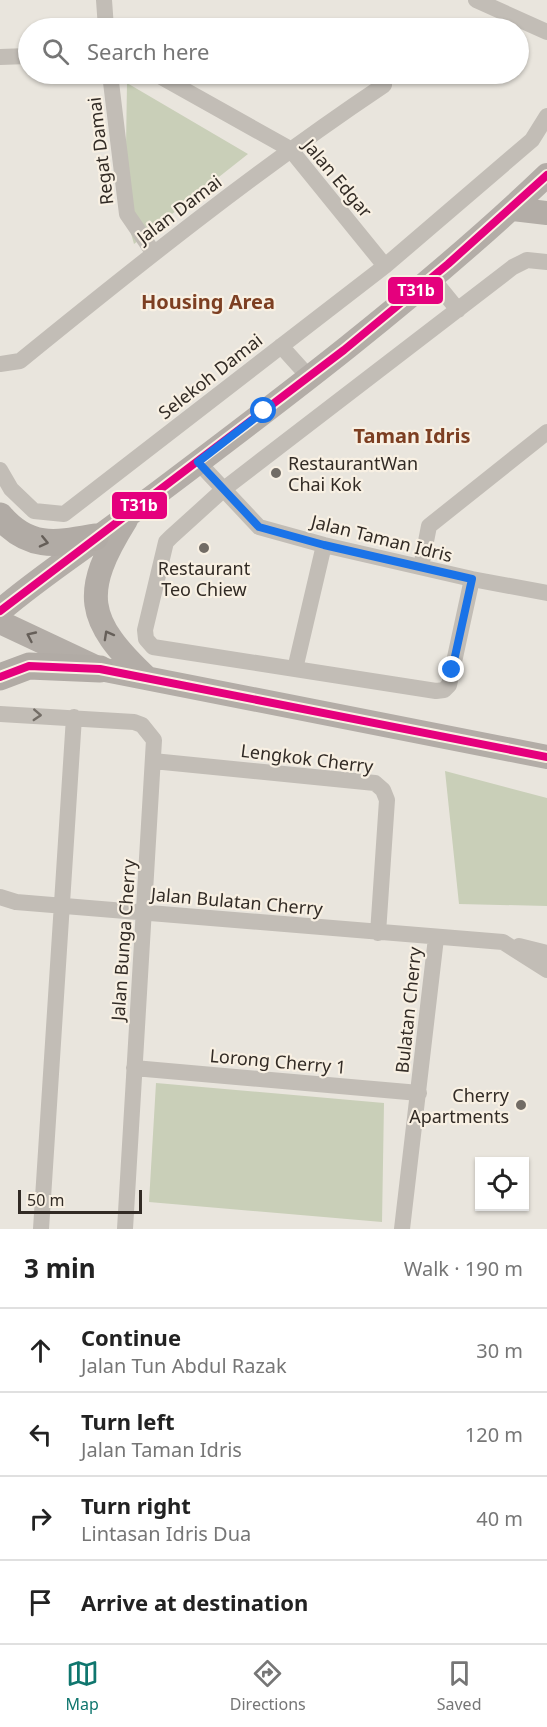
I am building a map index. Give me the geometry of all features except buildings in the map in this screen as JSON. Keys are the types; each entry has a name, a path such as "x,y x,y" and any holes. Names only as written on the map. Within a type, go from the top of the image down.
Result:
{"main road":[{"path":"0,611 95,537 128,516 432,278 513,209 547,176"},
{"path":"513,209 547,213"},
{"path":"0,516 32,539 51,544 95,537"},
{"path":"128,516 98,572 95,589 98,612 106,633 117,651 147,678"},
{"path":"0,622 100,669"},
{"path":"0,677 29,666 100,669 547,757"}],"street":[{"path":"104,0 105,18"},
{"path":"476,0 516,18"},
{"path":"529,24 547,32"},
{"path":"0,57 18,56"},
{"name":"Regat Damai","path":"111,84 127,214 153,252"},
{"name":"Jalan Edgar","path":"174,84 290,149 385,266"},
{"name":"Jalan Damai","path":"0,364 20,361 153,252 290,149 384,85"},
{"name":"Selekoh Damai","path":"0,470 11,489 34,511 63,514 385,266 532,140 547,116"},
{"path":"472,579 448,685 444,690 436,691 153,647 146,639 145,630 166,542 224,489 520,263 536,260 547,262"},
{"path":"432,278 458,310"},
{"path":"281,346 308,376"},
{"path":"421,567 429,526 547,432"},
{"name":"Jalan Taman Idris","path":"198,462 259,527 324,545 472,579 547,592"},
{"path":"295,669 324,545"},
{"name":"Jalan Bunga Cherry","path":"0,714 75,717 142,725 154,740 125,1229"},
{"path":"41,1229 75,717"},
{"name":"Lengkok Cherry","path":"153,761 375,783 383,790 387,800 378,933"},
{"name":"Jalan Bulatan Cherry","path":"0,897 16,902 504,942 547,953"},
{"path":"0,908 16,902"},
{"name":"Bulatan Cherry","path":"402,1229 436,938"},
{"path":"504,942 547,970"},
{"name":"Lorong Cherry 1","path":"134,1068 419,1093"}],"green space":[{"path":"127,84 248,154 134,244 125,212"},
{"path":"445,771 547,798 547,906 459,904"},
{"path":"156,1083 384,1103 382,1222 149,1202"}],"transit line":[{"name":"T31b","path":"0,611 344,350 448,264 547,175"},
{"name":"T31b","path":"0,677 29,666 100,669 547,757"}],"place":[{"name":"RestaurantWan Chai Kok","path":"276,473"},
{"name":"Restaurant Teo Chiew","path":"204,548"},
{"name":"Cherry Apartments","path":"521,1105"}],"district":[{"name":"Housing Area","path":"208,301"},
{"name":"Taman Idris","path":"412,435"}],"route":[{"path":"264,411 198,462 259,527 324,545 472,579 452,670"}]}
